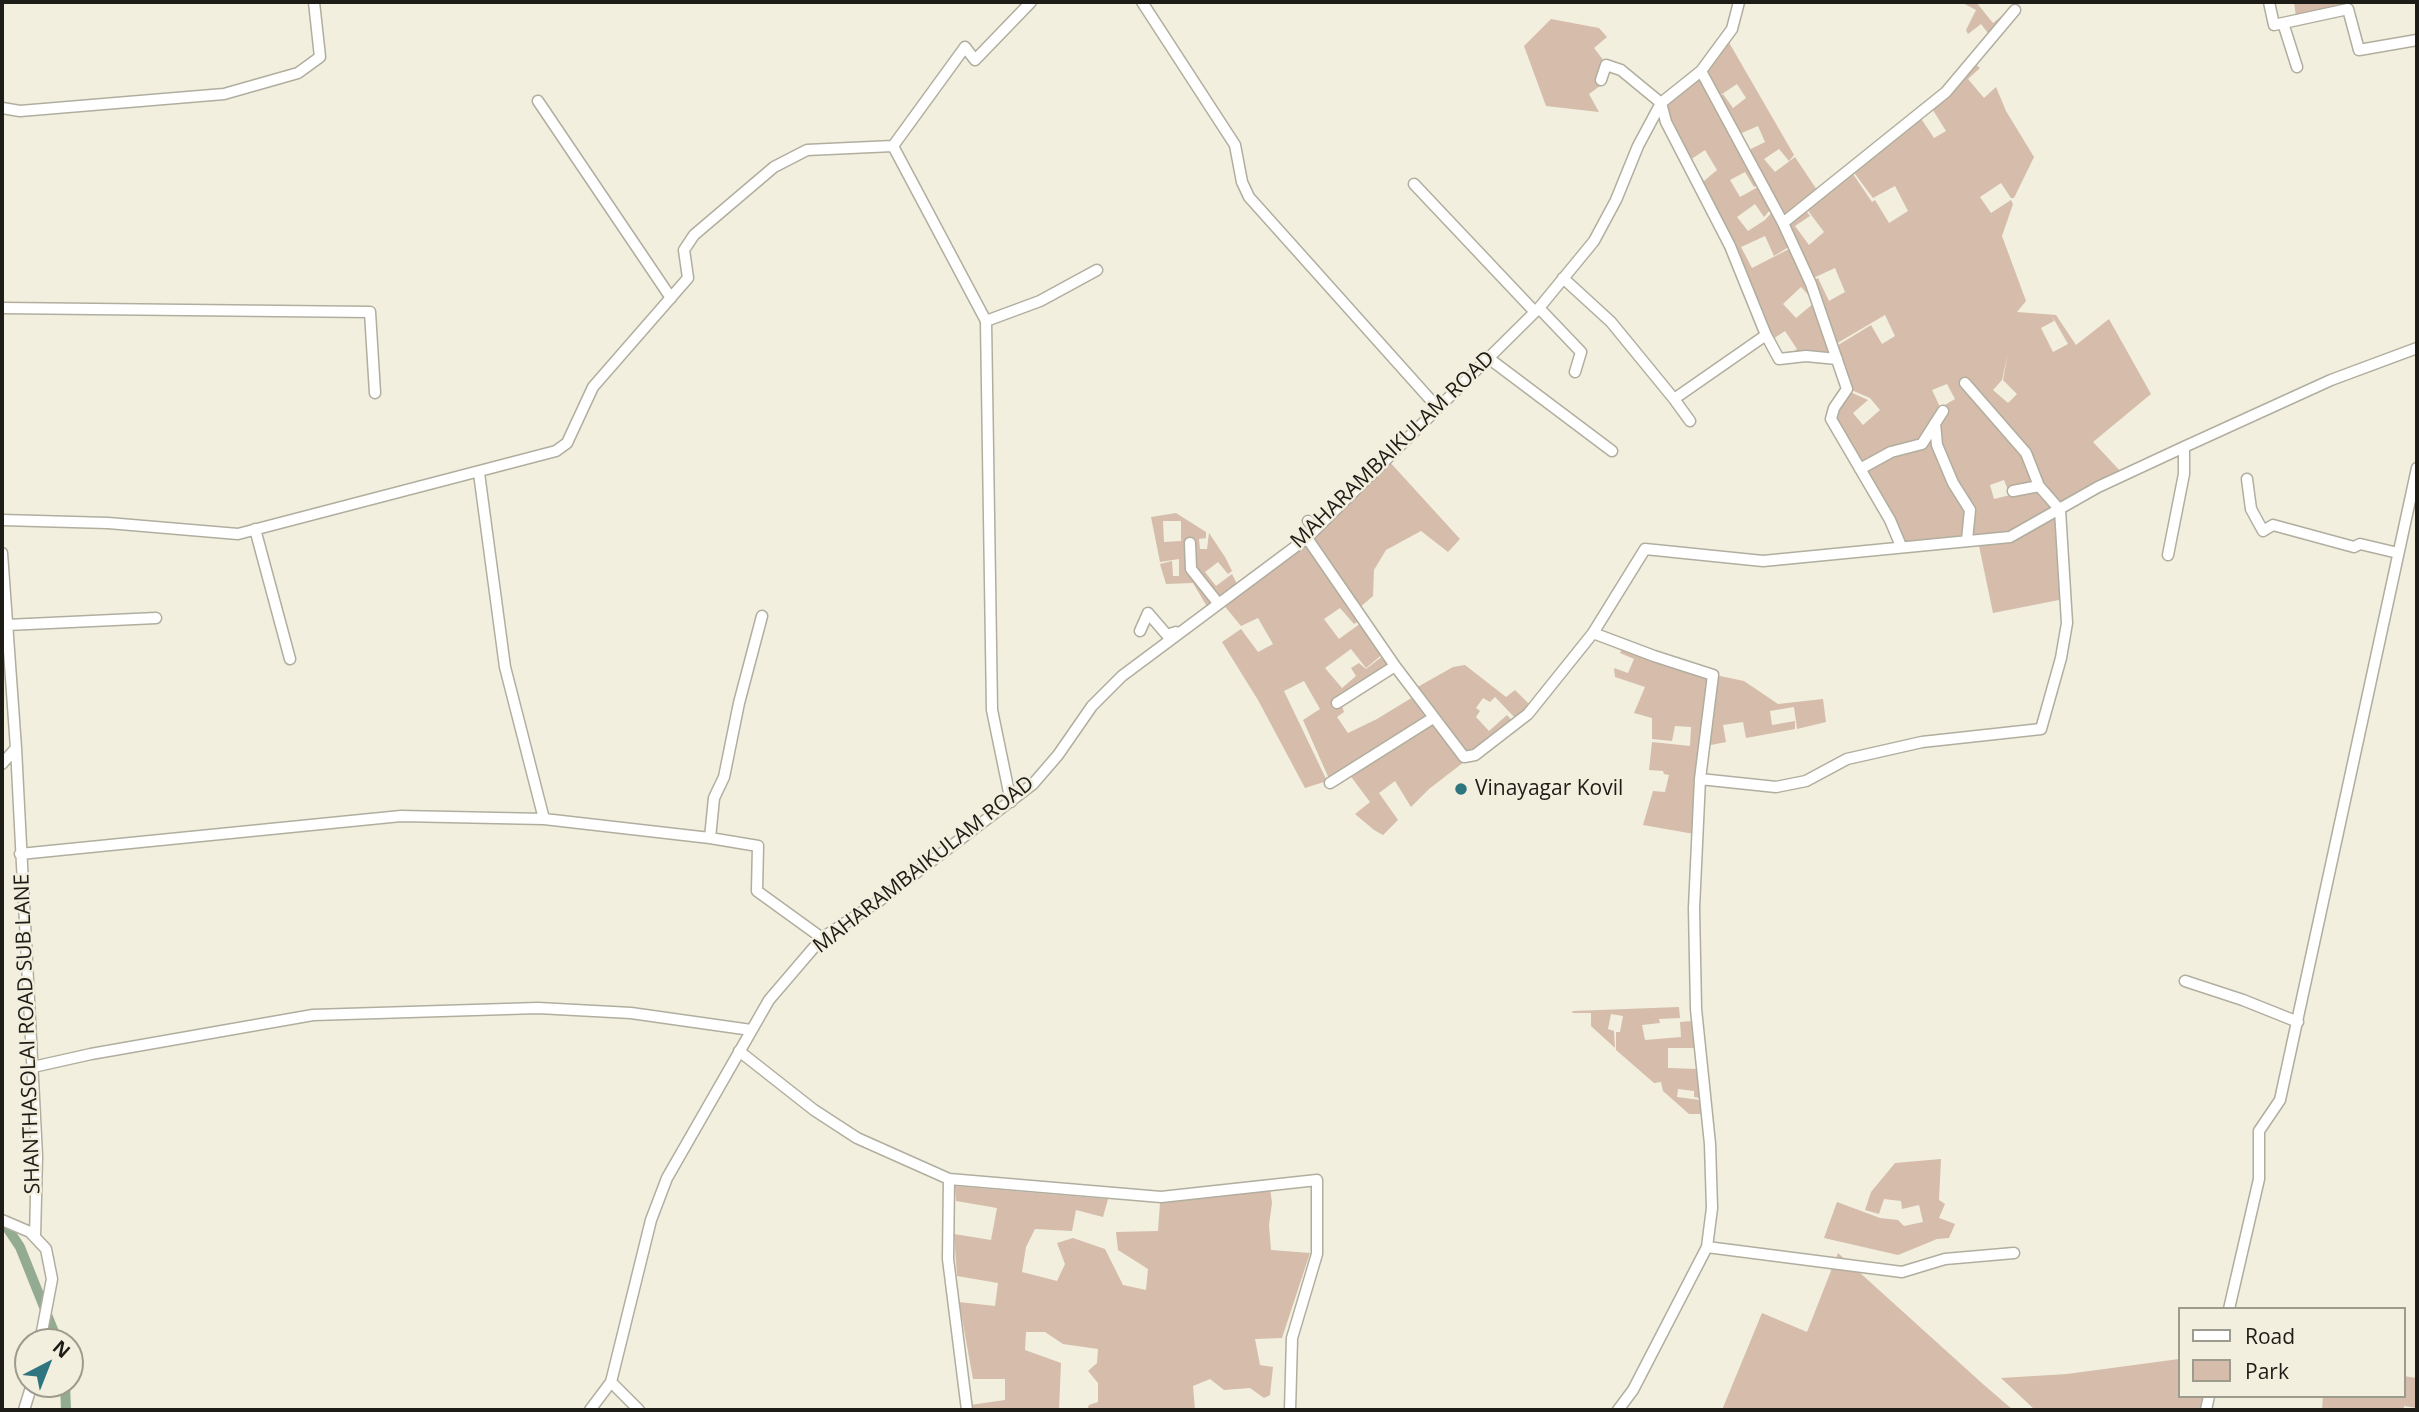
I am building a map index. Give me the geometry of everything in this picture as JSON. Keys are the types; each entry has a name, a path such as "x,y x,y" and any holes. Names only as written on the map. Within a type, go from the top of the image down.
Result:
{"street":[{"path":"2,108 20,111 224,94 298,73 320,57 314,2"},
{"path":"893,146 965,47 975,60 1031,2"},
{"path":"1142,2 1235,145 1242,182 1249,197 1437,407"},
{"name":"MAHARAMBAIKULAM ROAD","path":"590,1410 611,1382 652,1220 667,1178 769,1000 822,938 879,901 1033,784 1058,755 1092,706 1122,676 1307,538 1537,310 1594,241 1661,103 1701,71 1732,29 1739,2"},
{"path":"2269,2 2274,25 2347,9 2358,50 2417,40"},
{"path":"1783,223 1946,92 2015,10"},
{"path":"2283,23 2297,67"},
{"path":"1601,80 1606,65 1614,67 1661,103 1666,122 1730,247 1766,335 1780,359 1806,356 1837,359"},
{"path":"1701,71 1783,223 1811,284 1847,389 1833,408 1831,419 1890,520 1901,546"},
{"path":"538,101 671,298"},
{"path":"2,520 107,523 238,534 556,452 567,443 593,387 688,278 684,250 694,235 774,167 807,150 893,146"},
{"path":"893,146 986,321 992,710 1011,802"},
{"path":"1414,184 1581,352 1575,372"},
{"path":"986,321 1040,301 1097,270"},
{"path":"1563,278 1611,322 1690,421"},
{"path":"2,308 370,312 374,393"},
{"path":"1674,399 1766,335"},
{"path":"1307,538 1395,666 1464,757 1475,755 1528,715 1593,633 1645,549 1763,561 2010,537 2098,487 2183,447 2331,380 2417,348"},
{"path":"1487,357 1612,451"},
{"path":"1700,779 1776,787 1806,780 1847,758 1922,743 2041,729 2067,622 2060,510 2039,486 2026,453 1965,383"},
{"path":"1860,469 1891,452 1922,444 1943,411"},
{"path":"1935,423 1937,445 1953,483 1970,510 1967,540"},
{"path":"2168,555 2183,474 2183,447"},
{"path":"2229,1307 2259,1179 2259,1130 2280,1100 2417,468"},
{"path":"479,473 505,667 544,819"},
{"path":"2247,480 2251,509 2263,531 2273,525 2354,547 2360,544 2398,553"},
{"path":"2013,491 2039,486"},
{"path":"1308,521 1316,529"},
{"path":"255,529 290,659"},
{"path":"1190,543 1191,569 1218,603"},
{"name":"SHANTHASOLAI ROAD SUB LANE","path":"2,553 16,748 33,1067 37,1156 35,1237"},
{"path":"1140,631 1148,613 1167,635 1183,630"},
{"path":"710,838 713,798 724,777 739,703 762,616"},
{"path":"7,625 156,618"},
{"path":"1593,633 1713,675 1700,779 1694,920 1696,1009 1710,1144 1712,1208 1707,1247 1633,1390 1618,1410"},
{"path":"1337,703 1395,666"},
{"path":"1330,783 1433,718"},
{"path":"2,764 16,748"},
{"path":"20,854 401,816 544,819 758,846 757,891 822,938"},
{"path":"2185,981 2298,1022"},
{"path":"33,1067 91,1054 313,1015 538,1008 631,1013 751,1030"},
{"path":"739,1051 814,1110 857,1138 949,1179 1161,1197 1317,1180 1317,1254 1292,1338 1290,1410"},
{"path":"949,1179 948,1259 967,1410"},
{"path":"2,1220 30,1232 46,1249 52,1279 43,1328"},
{"path":"1707,1247 1902,1272 1945,1259 2014,1253"},
{"path":"611,1382 639,1410"}],"green space":[{"path":"1961,2 1976,2 1993,23 2009,10 1991,37 1981,24 1968,34 1966,30 1976,10"},
{"path":"2294,2 2344,2 2346,7 2296,17"},
{"path":"1551,19 1599,28 1607,37 1594,48 1604,61 1600,86 1589,94 1599,112 1546,106 1524,46"},
{"path":"1727,39 1794,155 1789,161 1779,149 1764,159 1775,172 1795,157 1819,193 1784,221 1747,151 1765,142 1758,126 1737,135 1717,99 1723,94 1733,108 1746,98 1737,84 1716,98 1702,71"},
{"path":"1974,63 1980,68 1968,79 1984,98 1996,87 2006,111 2034,157 2014,198 2011,198 2001,183 1980,197 1991,213 2011,200 2013,204 2002,236 2026,301 2017,312 2056,315 2076,345 2109,319 2151,394 2093,442 2123,474 2060,508 2041,486 2028,452 1966,381 1963,384 2024,454 2036,485 2009,493 2004,480 1990,485 1994,499 2039,488 2057,510 2024,530 2010,535 1969,539 1971,509 1955,482 1939,444 1938,433 1935,433 1936,445 1952,484 1968,511 1965,539 1902,544 1863,470 1891,454 1924,445 1945,410 1943,406 1955,399 1947,384 1932,390 1941,409 1921,442 1891,451 1860,467 1833,419 1835,409 1848,391 1868,400 1853,413 1863,425 1880,410 1870,398 1849,389 1835,347 1871,325 1882,344 1895,336 1885,315 1834,345 1812,281 1818,278 1829,301 1845,292 1835,268 1811,279 1786,223 1805,209 1810,216 1795,226 1809,245 1824,232 1806,208 1851,171 1872,202 1875,200 1889,223 1908,211 1895,186 1873,198 1852,170 1920,117 1934,138 1946,131 1931,107","holes":["2052,316 2068,344 2053,352 2041,328 2054,321","2008,353 2003,380 2017,394 2008,403 1993,390 2002,380"]},
{"path":"1700,74 1758,185 1754,187 1745,172 1730,180 1740,197 1758,187 1771,209 1764,217 1755,204 1737,217 1748,231 1773,211 1792,245 1774,256 1765,236 1741,247 1752,268 1793,247 1814,301 1801,287 1783,304 1796,318 1814,303 1836,357 1789,355 1797,349 1785,331 1773,339 1691,161 1704,181 1717,170 1705,150 1687,162 1662,103"},
{"path":"1388,460 1460,539 1448,552 1421,531 1386,550 1374,570 1373,596 1358,609 1309,539"},
{"path":"1176,513 1206,532 1206,538 1199,539 1200,549 1207,549 1209,533 1232,571 1228,574 1218,562 1205,572 1216,586 1232,574 1238,586 1219,601 1190,570 1217,603 1209,610 1193,583 1166,584 1160,564 1172,561 1173,576 1179,576 1179,559 1160,562 1151,517","holes":["1163,521 1181,521 1181,541 1164,542"]},
{"path":"2058,513 2064,599 1993,613 1978,541 2011,538"},
{"path":"1306,541 1359,621 1354,624 1340,608 1324,619 1339,639 1361,623 1384,653 1366,668 1351,649 1325,668 1342,688 1356,676 1351,668 1359,663 1366,669 1384,655 1392,665 1333,704 1336,708 1342,706 1344,712 1337,717 1348,733 1413,697 1429,717 1330,781 1303,720 1320,709 1304,681 1284,691 1327,781 1305,788 1258,700 1222,642 1241,629 1258,652 1273,644 1258,618 1241,626 1222,603"},
{"path":"1623,647 1709,675 1694,834 1643,825 1653,791 1665,792 1669,775 1663,771 1649,770 1652,742 1690,746 1691,727 1675,726 1672,741 1652,739 1652,718 1634,713 1645,687 1615,677 1614,668 1628,673 1634,659 1620,653"},
{"path":"1465,665 1506,697 1515,690 1531,706 1517,720 1495,697 1490,702 1483,698 1476,708 1480,711 1476,717 1489,731 1507,715 1514,723 1475,754 1464,756 1414,689 1453,667"},
{"path":"1715,675 1744,681 1778,704 1823,699 1826,722 1797,729 1794,707 1770,711 1772,725 1795,721 1795,729 1746,738 1743,722 1723,725 1726,742 1706,746"},
{"path":"1433,721 1464,762 1411,807 1395,781 1379,793 1398,820 1383,835 1355,814 1370,802 1349,774"},
{"path":"1692,1005 1699,1066 1696,1067 1695,1048 1668,1048 1668,1068 1698,1069 1700,1098 1694,1097 1694,1091 1678,1089 1677,1097 1700,1100 1701,1114 1689,1114 1663,1091 1661,1082 1654,1083 1616,1050 1616,1032 1620,1032 1623,1016 1611,1014 1608,1029 1614,1031 1615,1048 1591,1026 1591,1013 1572,1013 1679,1007 1680,1018 1659,1019 1660,1023 1642,1025 1645,1040 1681,1037 1680,1022 1692,1021"},
{"path":"1941,1159 1939,1200 1945,1204 1939,1218 1955,1224 1949,1238 1937,1239 1898,1255 1824,1238 1837,1202 1880,1218 1898,1220 1904,1226 1923,1222 1919,1205 1902,1209 1901,1201 1884,1199 1879,1214 1865,1210 1871,1192 1895,1163"},
{"path":"955,1186 1108,1199 1103,1217 1076,1210 1072,1231 1035,1229 1026,1247 1022,1272 1057,1281 1065,1264 1057,1243 1073,1238 1105,1249 1123,1285 1146,1290 1148,1269 1118,1250 1116,1232 1158,1231 1160,1203 1235,1195 1270,1187 1271,1250 1310,1253 1282,1338 1255,1339 1260,1365 1273,1367 1270,1395 1264,1398 1250,1388 1224,1390 1210,1379 1193,1386 1195,1410 1087,1410 1089,1405 1098,1402 1098,1383 1088,1371 1097,1363 1098,1349 1063,1344 1045,1332 1026,1332 1025,1350 1061,1363 1059,1410 971,1410 970,1405 1005,1400 1005,1379 973,1379 959,1302 995,1306 998,1283 957,1276 954,1234 991,1240 997,1208 956,1201"},
{"path":"1838,1253 2013,1410 1722,1410 1762,1313 1807,1332"},
{"path":"2178,1359 2178,1398 2205,1398 2202,1410 2035,1410 2001,1378 2067,1374"},
{"path":"2405,1376 2417,1378 2417,1408 2404,1406 2404,1410 2322,1410 2323,1398 2405,1398"}],"waterway":[{"path":"2,1220 20,1247 52,1328"},
{"path":"66,1398 66,1410"}],"place":[{"name":"Vinayagar Kovil","path":"1461,789"}]}
